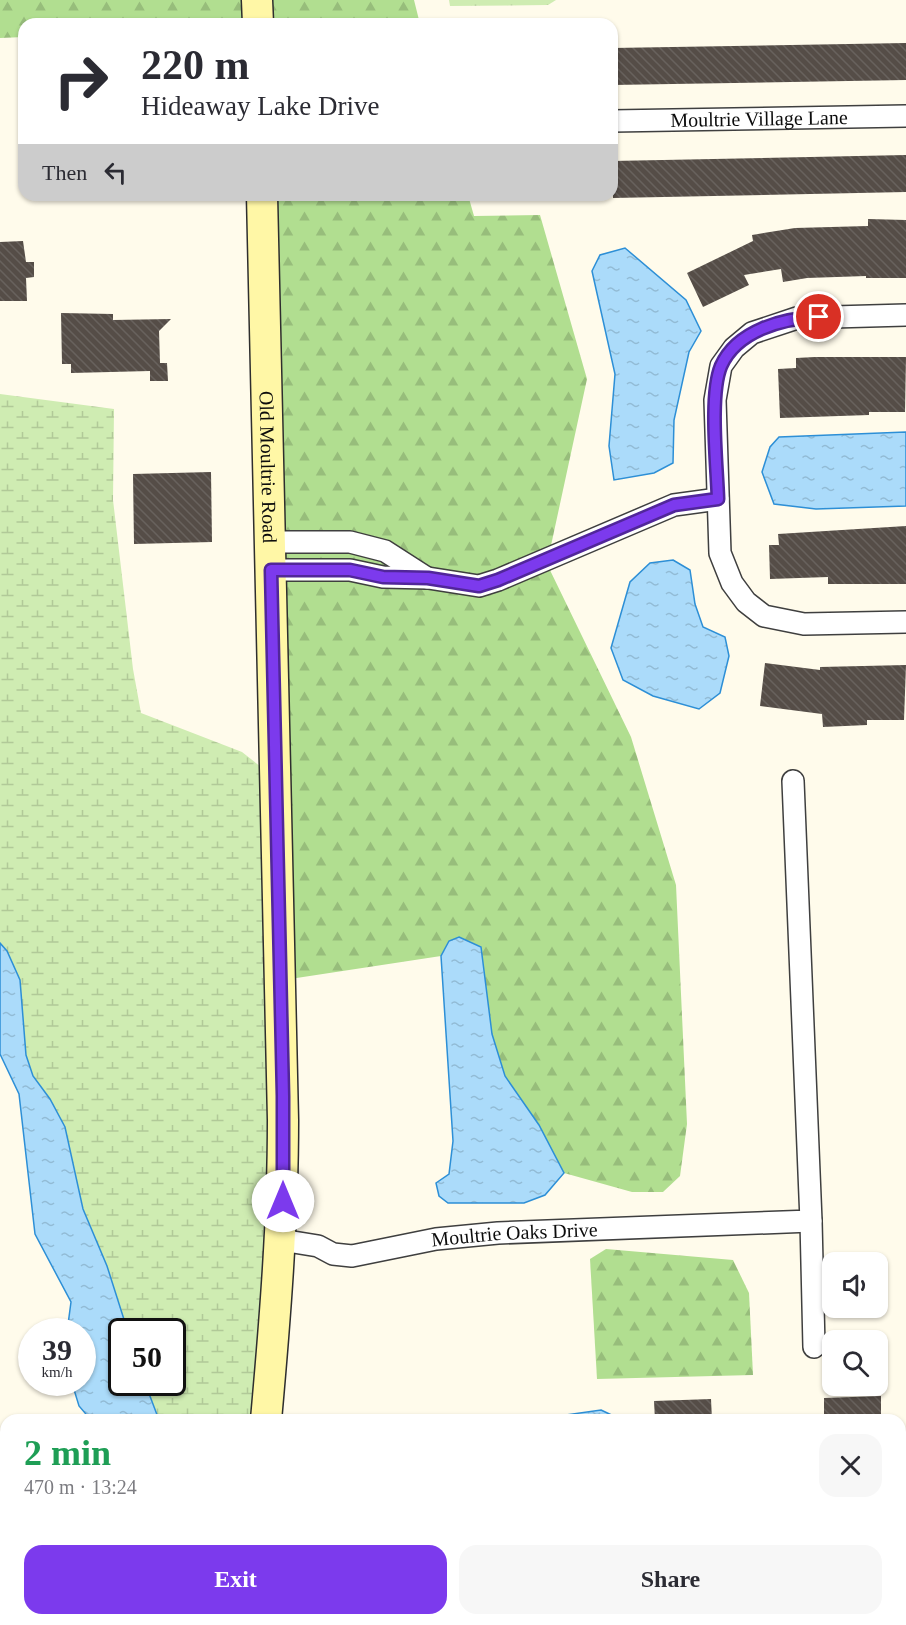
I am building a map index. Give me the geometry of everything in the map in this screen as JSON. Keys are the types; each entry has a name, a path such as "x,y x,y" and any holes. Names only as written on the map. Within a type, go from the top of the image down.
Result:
{"main road":[{"path":"257,0 258,18"},
{"name":"Old Moultrie Road","path":"262,201 283,1108 281,1240 266,1414"}],"street":[{"name":"Moultrie Village Lane","path":"618,121 906,116"},
{"path":"906,315 797,318 752,333 734,348 721,366 715,400 720,553 732,583 746,602 764,616 804,624 906,622"},
{"path":"270,556 383,577 428,578 479,586 674,505 718,499"},
{"path":"270,556 350,542 385,550 428,578"},
{"path":"793,781 814,1347"},
{"name":"Moultrie Oaks Drive","path":"281,1240 318,1245 333,1254 352,1256 436,1239 466,1236 811,1221"}],"green space":[{"path":"0,0 248,0 248,18 18,18 18,37 0,38"},
{"path":"268,0 414,0 418,18 268,18"},
{"path":"449,0 556,0 548,5 450,6"},
{"path":"272,201 470,201 474,216 540,215 587,379 547,564 631,737 676,885 687,1124 680,1176 663,1192 632,1192 564,1173 539,1125 505,1076 492,1034 481,947 449,941 441,956 290,979"},
{"path":"0,394 114,409 113,500 133,669 141,713 242,752 266,771 274,1120 257,1414 157,1414 150,1396 186,1396 186,1318 124,1318 107,1266 83,1209 65,1127 50,1099 33,1076 26,1055 7,951 0,943"},
{"path":"606,1249 733,1260 749,1293 753,1375 597,1379 590,1259"}],"water":[{"path":"625,248 686,300 701,331 689,352 674,420 673,463 654,473 614,480 609,446 615,374 592,271 600,255"},
{"path":"906,432 906,506 816,509 774,504 762,472 770,447 779,437"},
{"path":"673,560 690,570 695,604 703,627 725,637 729,656 720,693 699,709 653,696 623,680 611,648 630,582 650,563"},
{"path":"459,937 481,947 492,1034 505,1076 539,1125 564,1173 545,1195 524,1203 448,1203 439,1196 436,1183 449,1174 453,1141 441,956 449,941"},
{"path":"0,943 7,951 20,980 26,1055 33,1076 50,1099 65,1127 83,1209 107,1266 124,1318 108,1318 108,1396 150,1396 157,1414 86,1414 79,1406 76,1396 96,1396 96,1318 69,1318 71,1302 35,1234 19,1094 0,1054"},
{"path":"601,1410 609,1414 572,1414"}],"building":[{"path":"906,43 906,80 618,85 618,48"},
{"path":"906,155 906,192 618,198 618,161"},
{"path":"868,219 906,220 906,278 866,278 866,276 807,278 783,282 781,269 744,275 749,285 703,307 687,273 753,241 752,235 795,228 868,226"},
{"path":"23,241 26,262 34,262 34,277 26,278 27,301 0,301 0,242"},
{"path":"61,313 113,314 113,320 171,319 159,331 160,363 167,363 168,381 150,381 150,371 71,373 71,364 62,364"},
{"path":"906,357 905,412 780,418 778,369 796,368 796,358"},
{"path":"211,472 212,542 134,544 133,474"},
{"path":"906,526 906,584 828,584 828,577 770,579 769,545 779,545 778,534"},
{"path":"765,663 820,670 820,667 906,665 904,720 867,720 867,725 823,727 822,714 760,706"},
{"path":"881,1396 881,1414 824,1414 824,1398"},
{"path":"711,1399 712,1414 655,1414 654,1401"}],"route":[{"path":"283,1201 283,1096 271,570 350,570 383,577 428,578 479,586 674,505 718,499 715,400 721,366 734,348 752,333 797,318 819,317"}]}
